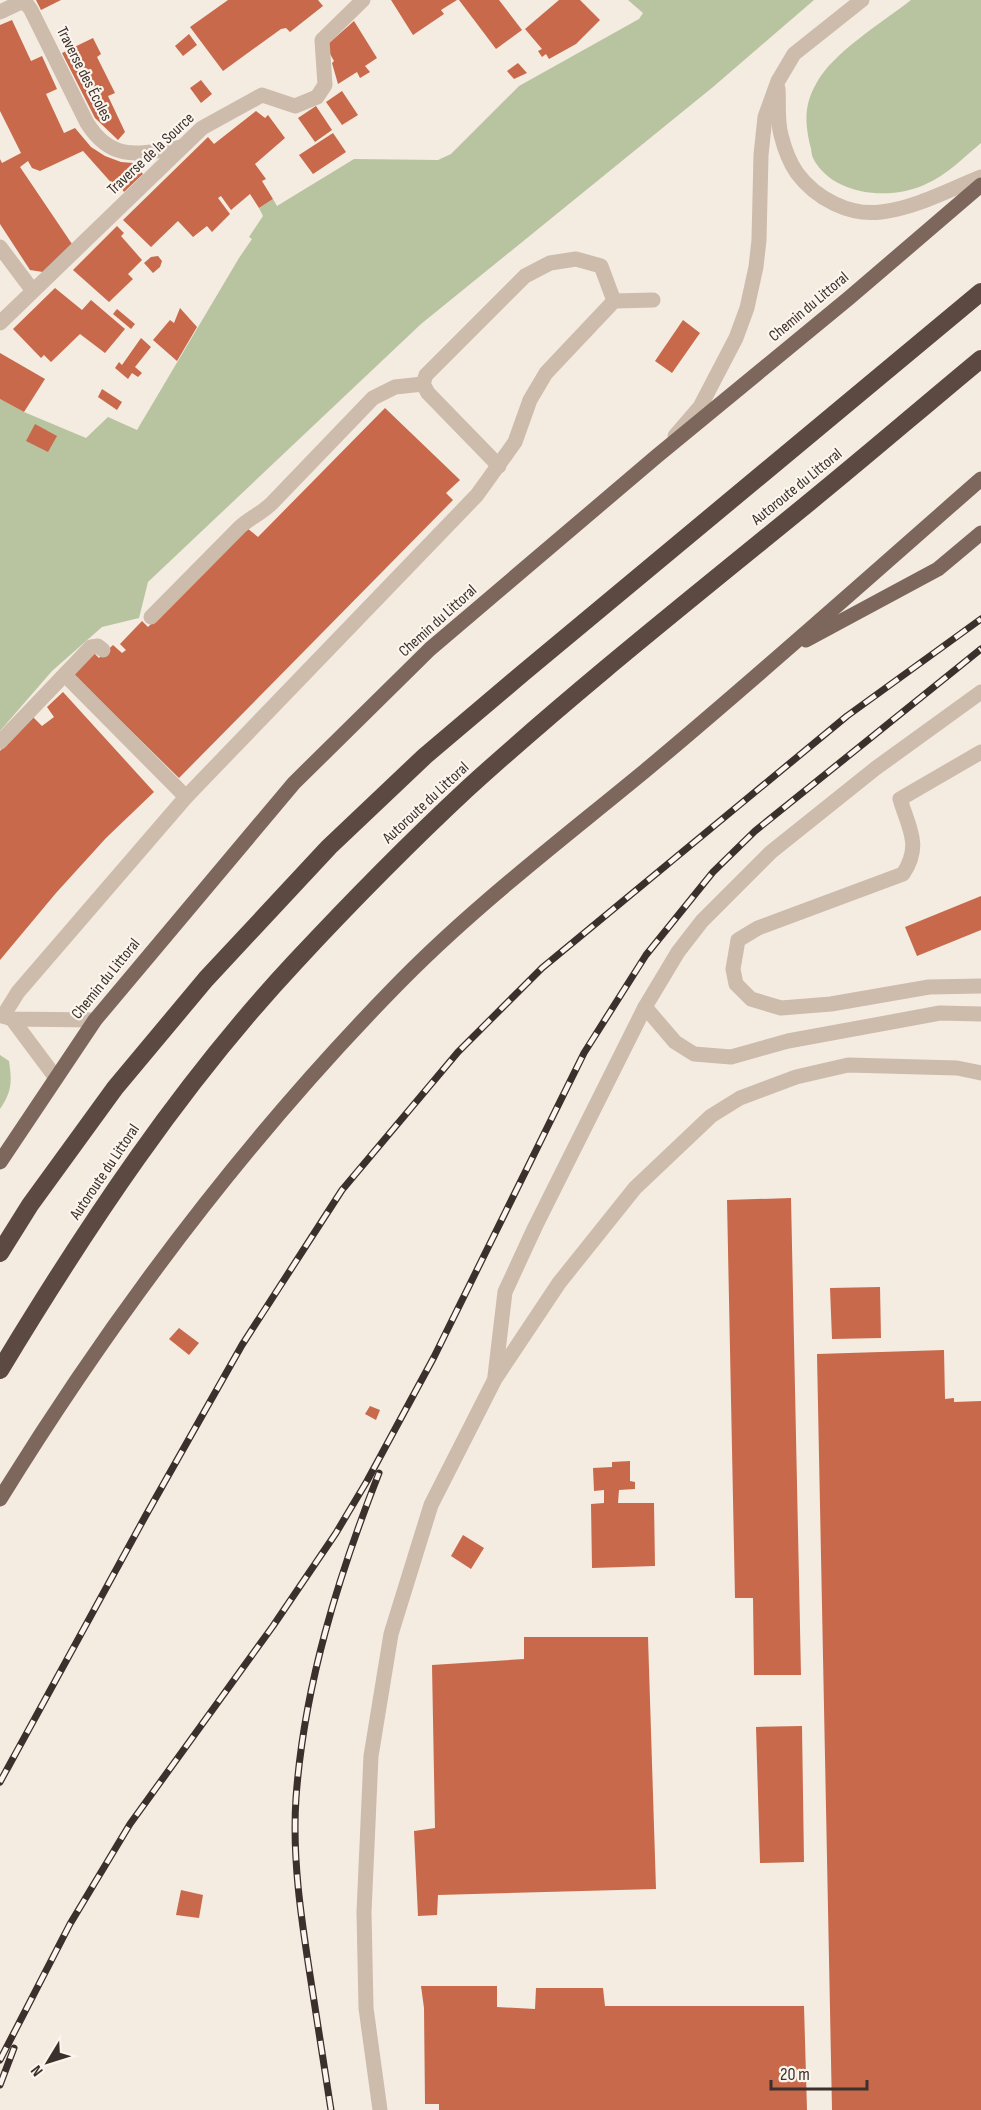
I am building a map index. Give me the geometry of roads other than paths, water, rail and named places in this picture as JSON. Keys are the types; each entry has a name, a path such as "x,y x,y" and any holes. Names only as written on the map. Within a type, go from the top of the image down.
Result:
{"highway":[{"name":"Autoroute du Littoral","path":"0,1253 30,1205 115,1088 206,979 329,847 425,756 981,292"},
{"name":"Autoroute du Littoral","path":"0,1370 37,1309 154,1134 231,1035 295,962 371,883 467,789 560,709 981,359"}],"main road":[{"name":"Chemin du Littoral","path":"0,1162 96,1020 294,783 430,650 657,456 849,298 981,185"},
{"path":"0,1498 74,1381 186,1227 313,1075 393,989 464,921 649,767 981,479"},
{"path":"782,652 938,569 981,533"}],"street":[{"name":"Traverse de la Source","path":"0,323 202,128 262,94 295,106 317,97 325,85 322,40 363,0"},
{"path":"657,456 700,407 736,338 747,308 759,240 761,155 765,117 778,81 794,54 862,0"},
{"name":"Traverse des Écoles","path":"0,12 19,3 26,3 97,139 122,152 137,153 182,147"},
{"path":"778,81 780,133 796,172 823,198 844,208 859,213 881,213 981,177"},
{"path":"0,247 33,291"},
{"path":"499,466 428,393 423,384 426,375 525,276 550,263 576,259 601,266 614,301"},
{"path":"5,1017 18,992 186,797 477,495 515,442 530,400 546,373 614,301 653,300"},
{"path":"151,617 240,527 272,503 374,398 395,387 423,384"},
{"path":"0,742 92,647 98,646 103,650"},
{"path":"65,675 186,797"},
{"path":"495,1379 505,1292 645,1007 678,952 702,921 771,852 876,768 981,692"},
{"path":"981,752 900,799 914,843 912,859 903,874 758,928 738,940 733,969 736,984 751,999 781,1008 831,1004 929,987 981,986"},
{"path":"645,1007 675,1042 694,1054 731,1057 788,1041 940,1013 981,1014"},
{"path":"5,1017 96,1020"},
{"path":"5,1017 56,1078"},
{"path":"380,2110 366,2008 364,1912 371,1756 391,1634 431,1505 495,1379 559,1283 635,1188 711,1116 740,1098 796,1077 848,1065 957,1068 981,1073"}],"railway":[{"path":"0,1782 242,1345 342,1190 458,1052 542,968 847,716 981,619"},
{"path":"0,2060 70,1924 130,1824 273,1626 336,1533 367,1481 434,1357 584,1053 646,955 713,872 755,831 981,649"},
{"path":"331,2110 296,1865 296,1798 307,1715 325,1633 350,1552 379,1473"},
{"path":"0,2085 14,2048"}]}
